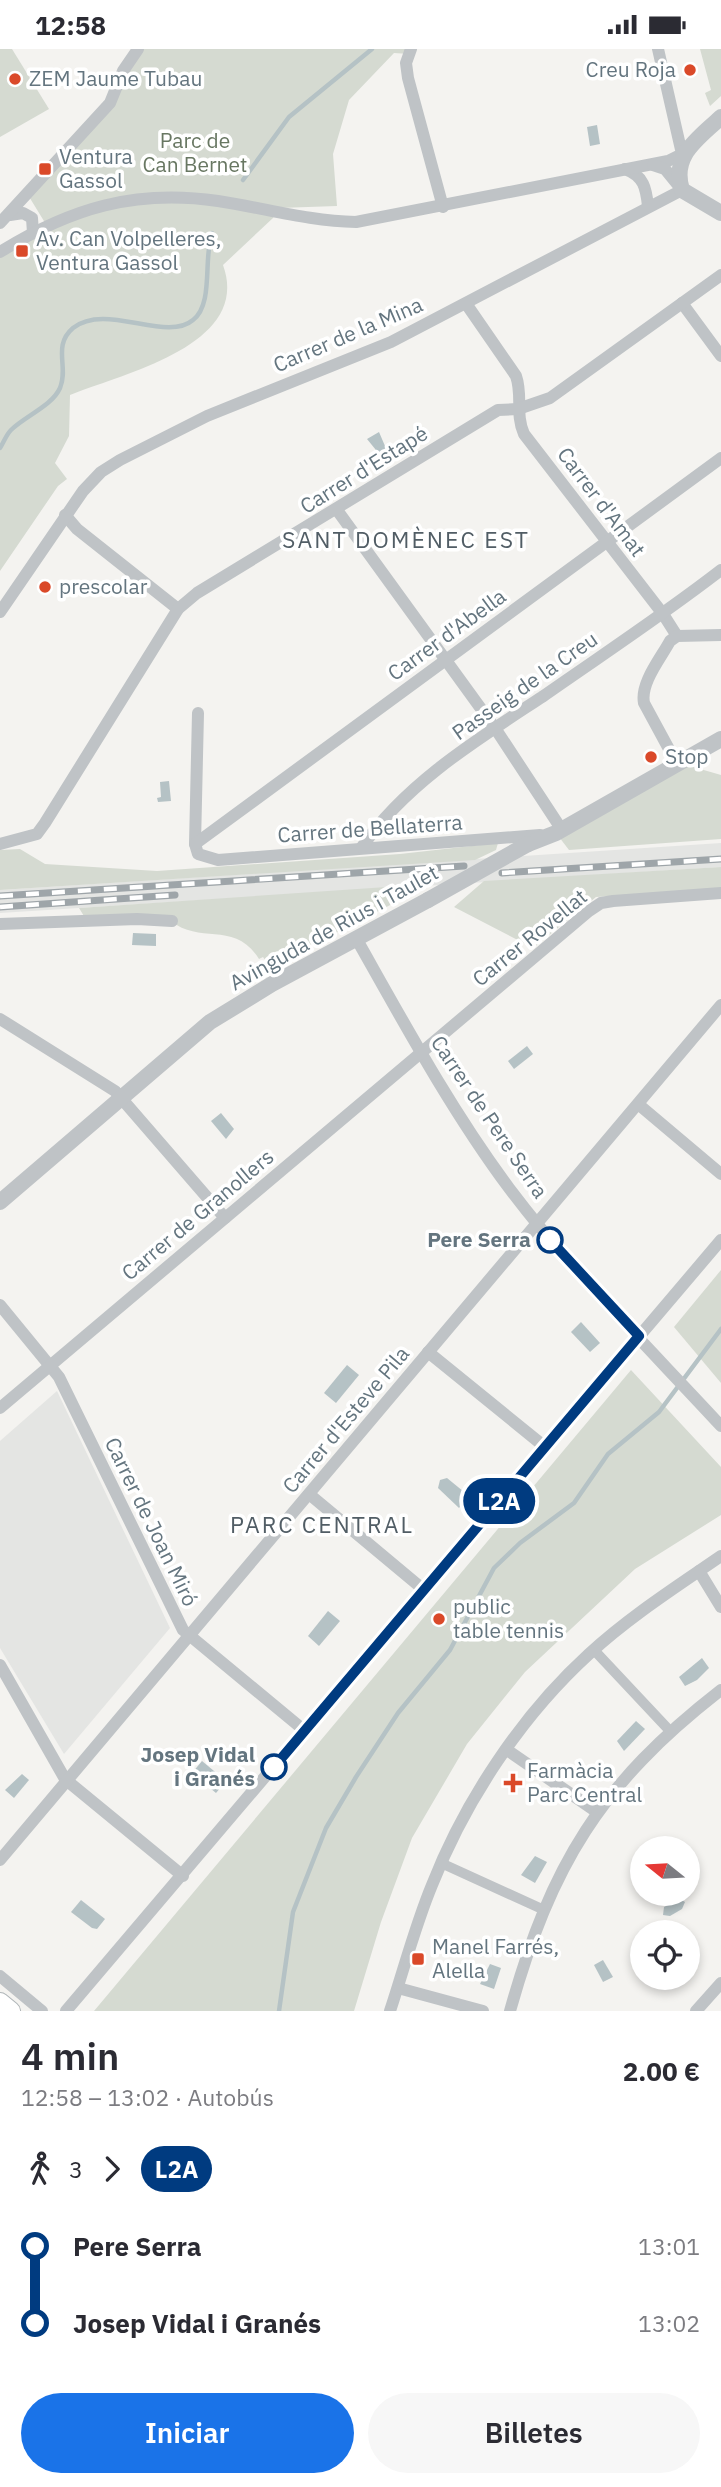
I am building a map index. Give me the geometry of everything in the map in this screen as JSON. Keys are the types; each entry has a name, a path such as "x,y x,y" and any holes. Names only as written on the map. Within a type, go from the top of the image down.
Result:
{"main road":[{"path":"0,2002 11,2011"}],"street":[{"path":"11,217 110,103 123,71 138,49"},
{"path":"411,49 406,63 408,78 443,207"},
{"path":"658,49 682,154 679,173 682,190"},
{"path":"0,252 33,233 110,202 156,197 221,202 306,218 356,222 443,207 653,165 682,154 721,117"},
{"path":"653,165 665,169 682,190 721,213"},
{"path":"625,169 636,174 644,183 648,206"},
{"name":"Carrer de la Mina","path":"0,612 65,515 101,472 145,446 207,416 391,342 467,305 682,190"},
{"path":"11,217 32,218 33,233"},
{"name":"Carrer d'Estapé","path":"0,844 37,834 46,823 178,609 197,593 498,410 518,409 550,398 721,275"},
{"path":"682,303 721,356"},
{"name":"Carrer d'Amat","path":"467,305 516,376 521,389 518,409 524,434 673,638"},
{"name":"Carrer d'Abella","path":"197,849 444,661 721,459"},
{"path":"337,510 495,728 559,831"},
{"path":"65,515 77,529 178,609"},
{"name":"Passeig de la Creu","path":"362,847 397,805 495,728 659,617 721,569"},
{"path":"676,762 642,694 673,638 721,635"},
{"path":"197,849 198,713"},
{"name":"Avinguda de Rius i Taulet","path":"0,1202 211,1021 356,938 528,843 559,831 676,762 721,739"},
{"name":"Carrer de Bellaterra","path":"197,849 218,860 362,847 501,839 559,831"},
{"name":"Carrer Rovellat","path":"422,1052 601,903 721,893"},
{"path":"0,924 137,919 172,921"},
{"name":"Carrer de Pere Serra","path":"356,938 422,1052 508,1186 537,1223 721,1426"},
{"name":"Carrer d'Esteve Pila","path":"0,1860 721,1005"},
{"path":"0,1019 121,1097 225,1218"},
{"name":"Carrer de Granollers","path":"0,1408 422,1052"},
{"path":"638,1104 721,1174"},
{"path":"66,2011 721,1240"},
{"name":"Carrer de Joan Miró","path":"0,1305 51,1365 177,1620 189,1636 305,1731"},
{"path":"428,1352 545,1447"},
{"path":"309,1494 424,1590"},
{"path":"390,2011 441,1863 456,1831 507,1749 542,1703 594,1650 639,1612 721,1556"},
{"path":"699,1571 721,1607"},
{"path":"594,1650 670,1731"},
{"path":"0,1665 58,1770 183,1876"},
{"path":"510,2011 542,1909 597,1812 612,1791 670,1731 721,1691"},
{"path":"507,1749 597,1812"},
{"path":"441,1863 542,1909"},
{"path":"0,1976 42,2011"},
{"path":"696,2011 721,1983"},
{"path":"398,1988 483,2011"}],"shaded area":[{"path":"597,125 600,144 590,146 587,127"},
{"path":"379,432 385,446 391,451 380,455 367,439"},
{"path":"169,781 171,801 158,802 157,798 161,797 160,782"},
{"path":"721,843 721,867 0,913 0,890"},
{"path":"133,933 156,934 156,946 132,945"},
{"path":"527,1046 533,1054 514,1069 508,1061"},
{"path":"221,1113 234,1129 226,1139 211,1121"},
{"path":"581,1322 600,1343 590,1352 571,1332"},
{"path":"347,1365 359,1375 336,1403 324,1393"},
{"path":"57,1391 170,1628 64,1754 0,1648 0,1441"},
{"path":"447,1478 469,1496 459,1508 438,1488 440,1480"},
{"path":"328,1611 340,1621 319,1646 308,1636"},
{"path":"702,1658 709,1668 697,1680 685,1686 679,1677"},
{"path":"636,1721 645,1729 624,1751 617,1741"},
{"path":"202,1761 226,1781 216,1793 192,1773"},
{"path":"22,1774 29,1780 14,1798 5,1790"},
{"path":"535,1856 547,1862 535,1883 521,1875"},
{"path":"81,1900 105,1919 97,1929 71,1912"},
{"path":"683,1906 670,1916 663,1915 664,1907"},
{"path":"603,1960 613,1977 603,1982 594,1965"},
{"path":"490,1964 501,1968 494,1989 480,1984"}],"green space":[{"name":"ZEM Jaume Tubau","path":"0,49 12,49 49,109 0,137"},
{"name":"Parc de Can Bernet","path":"141,49 411,49 409,54 394,53 349,100 333,154 337,206 279,208 273,218 223,265 227,293 219,316 202,335 178,352 150,365 70,395 69,436 55,463 67,479 58,486 0,571 0,252 47,226 28,195 110,103"},
{"path":"700,49 721,49 721,96 710,106 705,93 711,90"},
{"path":"676,762 721,775 721,839 569,850 556,833"},
{"path":"498,843 496,850 475,860 0,890 0,850 20,849 45,864 157,871 400,854"},
{"path":"721,867 721,889 596,897 533,948 454,907 484,881"},
{"path":"431,884 270,967 263,957 259,959 250,947 228,936 194,932 171,921 87,921 79,908"},
{"path":"721,1270 721,1383 674,1327"},
{"path":"631,1370 721,1467 721,1515 635,1569 525,1672 467,1744 412,1838 381,1922 354,2011 94,2011"}],"waterway":[{"path":"243,180 289,117 372,49"},
{"path":"0,448 11,430 45,406 60,388 63,342 73,328 87,321 102,319 168,327 181,326 193,320 204,303 212,233"},
{"path":"279,2011 293,1912 326,1828 356,1777 398,1713 450,1650 494,1568 520,1543 574,1503 608,1454 659,1412 721,1329"}],"railway":[{"path":"502,873 721,859"},
{"path":"0,896 464,866"},
{"path":"0,907 175,895"}],"bus line":[{"name":"L2A","path":"274,1767 639,1336 587,1283 550,1240"}],"place":[{"name":"Creu Roja","path":"690,70"},
{"name":"ZEM Jaume Tubau","path":"15,79"},
{"name":"Ventura Gassol","path":"45,169"},
{"name":"Av. Can Volpelleres, Ventura Gassol","path":"22,251"},
{"name":"prescolar","path":"45,587"},
{"name":"Stop","path":"651,757"},
{"name":"Pere Serra","path":"550,1240"},
{"name":"public table tennis","path":"439,1619"},
{"name":"Josep Vidal i Granés","path":"274,1767"},
{"name":"Farmàcia Parc Central","path":"513,1783"},
{"name":"Manel Farrés, Alella","path":"418,1959"}],"district":[{"name":"SANT DOMÈNEC EST","path":"406,540"},
{"name":"PARC CENTRAL","path":"322,1525"}]}
